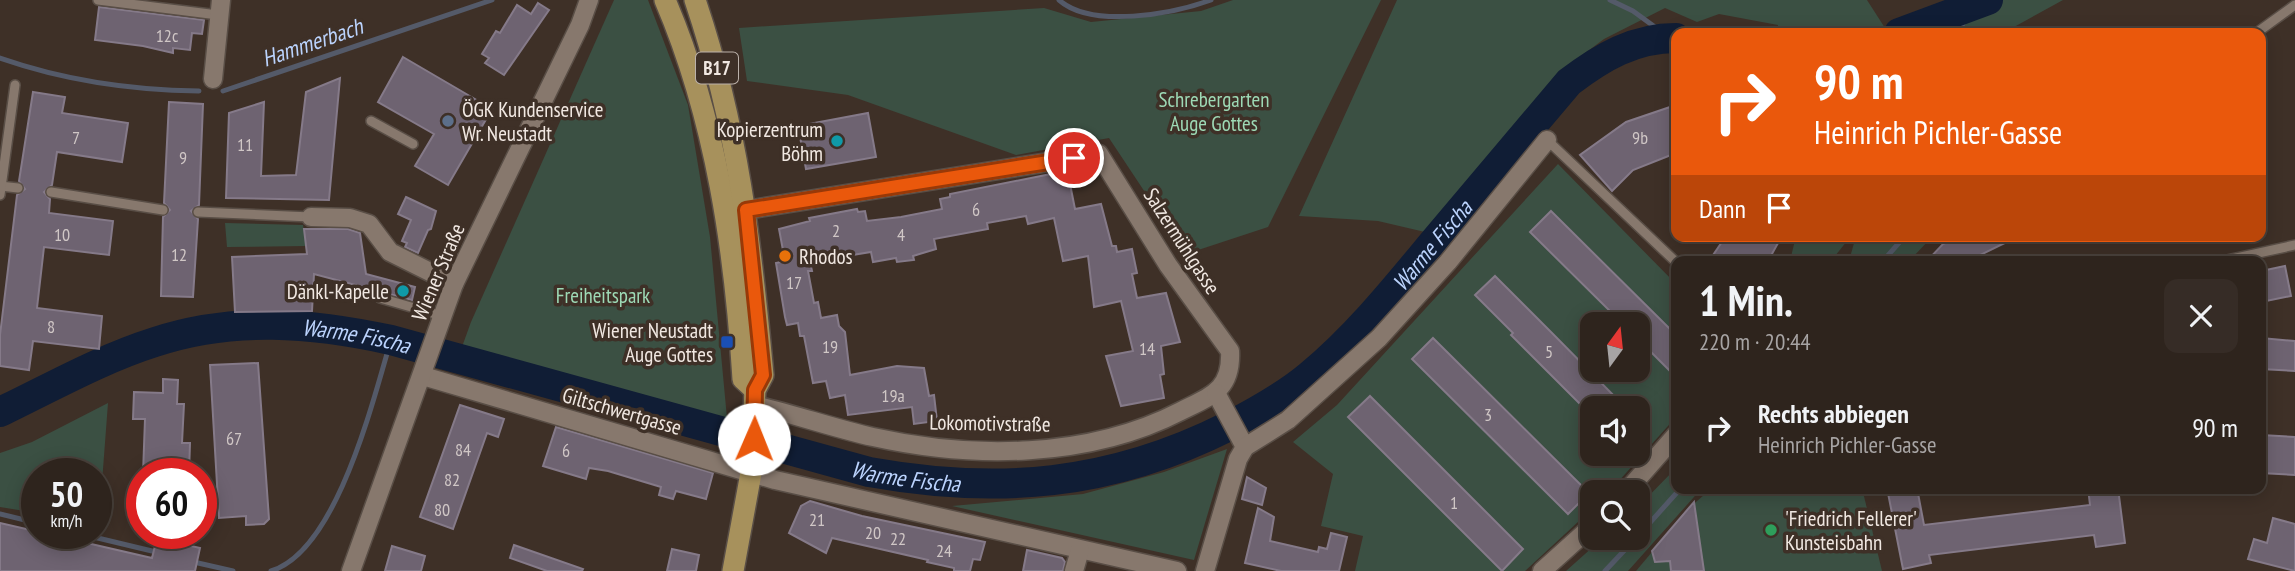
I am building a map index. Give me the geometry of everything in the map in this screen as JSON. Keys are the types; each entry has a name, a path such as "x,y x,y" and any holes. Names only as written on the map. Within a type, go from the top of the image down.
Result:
{"main road":[{"name":"B17","path":"665,0 698,86 710,136 734,269 743,379 754,398"},
{"name":"B17","path":"695,0 721,81 746,210 763,375 754,398 751,473 733,571"}],"street":[{"name":"Wiener Straße","path":"351,571 415,390 429,360 454,284 580,24 589,0"},
{"path":"213,79 219,8"},
{"path":"1242,441 1288,420 1379,338 1448,262 1548,140"},
{"name":"Salzermühlgasse","path":"746,210 1099,154 1168,265 1230,351 1231,368 1216,393"},
{"path":"311,217 350,218 369,224 390,252 454,284"},
{"name":"Giltschwertgasse","path":"429,360 751,473 1177,571"},
{"path":"1205,571 1242,441 1216,393"},
{"name":"Lokomotivstraße","path":"754,398 873,437 931,447 1013,451 1052,449 1111,437 1172,416 1216,393"},
{"path":"1637,480 1671,441"},
{"path":"1542,571 1580,537"},
{"path":"1074,571 1080,550"}],"lane":[{"path":"98,0 219,8"},
{"path":"2263,28 2295,5"},
{"path":"15,85 0,189 18,188"},
{"path":"371,121 413,144"},
{"path":"1548,140 1671,257"},
{"path":"51,192 163,210"},
{"path":"198,212 311,217"},
{"path":"2245,256 2295,245"},
{"path":"380,298 442,316"}],"green space":[{"name":"Freiheitspark","path":"614,0 648,0 688,105 710,237 727,418 724,445 454,369 471,322"},
{"name":"Schrebergarten Auge Gottes","path":"1233,0 1381,0 1268,227 1186,254 1109,138 1016,155 848,95 747,81 739,28 1044,8 1091,22 1201,11"},
{"path":"1397,0 1867,0 1885,28 1778,28 1778,25 1719,14 1697,22 1665,8 1604,39 1557,74 1425,232 1378,221 1299,216"},
{"path":"1960,0 2063,0 2012,28 1885,28"},
{"path":"1558,164 1671,279 1671,423 1650,446 1650,396 1580,396 1580,466 1632,466 1620,480 1580,480 1580,520 1525,571 1355,571 1363,536 1321,526 1333,474 1293,442 1337,405"},
{"path":"225,223 303,225 306,246 227,247"},
{"path":"1795,242 1846,242 1835,256 1791,256"},
{"path":"1854,242 1927,242 1914,256 1850,256"},
{"path":"108,403 104,458 21,458 21,510 0,507 0,453 32,442"},
{"path":"1227,449 1194,560 952,506 1083,494 1164,472"},
{"path":"1671,473 1671,494 1697,494 1650,546 1650,495"},
{"name":"'Friedrich Fellerer' Kunsteisbahn","path":"1705,494 1863,494 1882,571 1636,571 1689,508"},
{"path":"1589,550 1647,550 1628,571 1566,571"}],"building":[{"path":"538,3 549,10 504,75 485,63 489,58 482,54 496,31 500,33 517,5 531,14"},
{"path":"99,7 204,20 202,34 192,33 190,50 173,48 173,53 95,40"},
{"name":"ÖGK Kundenservice Wr. Neustadt","path":"403,57 492,109 448,185 415,166 434,134 378,102"},
{"path":"340,78 329,200 226,198 229,113 264,102 261,176 296,175 306,92"},
{"path":"33,92 65,97 62,113 128,123 122,162 57,152 52,185 44,192 50,199 49,213 113,221 109,255 44,247 37,308 102,316 99,349 33,341 29,370 0,366 0,335 17,195 25,189 19,181"},
{"path":"169,102 203,104 199,205 191,211 198,219 193,297 161,296 163,217 170,210 164,203"},
{"path":"1671,107 1671,155 1633,170 1612,191 1580,155 1626,122"},
{"name":"Kopierzentrum Böhm","path":"868,113 876,157 806,169 798,126"},
{"path":"1061,172 1062,175 1068,174 1075,209 1101,204 1112,246 1116,246 1117,252 1132,249 1137,273 1132,274 1137,298 1166,293 1180,342 1161,346 1164,374 1160,375 1164,398 1121,406 1106,356 1133,351 1121,301 1094,307 1088,256 1063,261 1054,218 1028,224 1026,216 987,223 988,229 934,239 936,249 913,256 914,260 897,262 896,258 873,262 871,252 810,262 812,271 808,271 814,303 818,302 821,318 837,315 839,326 845,332 850,375 897,366 924,368 929,396 934,395 937,421 914,424 912,407 848,415 845,395 830,398 826,381 813,383 804,336 800,336 798,323 787,325 785,317 776,263 785,261 779,229 810,221 809,218 857,209 858,212 865,211 867,221 942,209 940,199 950,197 950,194"},
{"path":"406,197 436,211 431,229 428,230 418,253 405,247 407,243 402,241 411,220 398,214"},
{"path":"1551,211 1671,330 1671,372 1650,351 1650,312 1611,312 1530,232"},
{"path":"304,229 348,229 360,233 366,274 415,287 412,300 314,274 312,311 235,312 232,257 307,254"},
{"path":"1722,242 1779,242 1771,256 1712,256"},
{"path":"2007,242 1978,256 1932,256 1943,244"},
{"path":"2285,266 2291,296 2266,301 2266,270"},
{"path":"1495,276 1580,362 1580,382 1600,382 1614,396 1580,396 1580,404 1475,295"},
{"path":"1433,338 1580,484 1580,502 1568,514 1412,359"},
{"path":"2266,338 2295,341 2295,371 2266,369"},
{"path":"258,363 269,519 264,524 246,525 246,516 219,518 210,365"},
{"path":"163,379 178,380 177,404 184,404 182,443 190,443 190,458 144,458 145,419 133,419 134,392 163,393"},
{"path":"1370,396 1523,549 1502,571 1348,417"},
{"path":"460,405 504,419 498,437 487,433 453,529 420,517"},
{"path":"556,427 713,473 706,499 676,491 673,499 659,495 661,487 608,471 589,468 586,479 543,466"},
{"path":"2266,435 2295,437 2295,475 2266,473"},
{"path":"1247,477 1266,488 1262,505 1242,499"},
{"path":"1888,494 1918,494 1924,525 2090,505 2089,494 2119,494 2125,543 2096,547 2094,535 1929,555 1931,563 1903,569"},
{"path":"810,501 862,516 985,542 980,560 973,559 970,571 954,571 954,568 927,562 928,560 832,538 826,553 789,533 801,506"},
{"path":"1694,502 1704,571 1671,571 1670,561 1655,562 1652,551"},
{"path":"1258,508 1274,517 1270,541 1318,552 1319,547 1327,549 1331,533 1347,537 1339,571 1281,571 1245,563"},
{"path":"2273,518 2295,524 2295,571 2248,559 2254,539 2267,543"},
{"path":"0,523 21,528 21,549 112,549 152,558 154,549 200,549 195,571 0,571"},
{"path":"514,545 583,569 547,571 510,558"},
{"path":"392,546 425,556 421,571 385,571"},
{"path":"672,549 699,555 696,571 667,571"},
{"path":"1027,550 1062,558 1065,562 1063,571 1023,571"}],"waterway":[{"name":"Hammerbach","path":"223,91 492,0"},
{"name":"Hammerbach","path":"1059,0 1073,9 1112,16 1155,14 1211,0"},
{"name":"Hammerbach","path":"1610,0 1633,11 1670,38"},
{"name":"Warme Fischa","path":"1912,28 1988,0"},
{"path":"1961,28 1971,8"},
{"name":"Warme Fischa","path":"0,412 95,365 155,342 214,328 243,325 303,326 391,340 869,472 963,483 1053,480 1097,473 1141,462 1185,446 1250,415 1300,383 1374,313 1569,82 1632,45 1671,38"},
{"name":"Hammerbach","path":"0,58 49,73 98,83 199,91"},
{"path":"1887,256 1900,242"},
{"path":"271,571 294,558 315,535 333,505 363,434 391,340"},
{"path":"1650,523 1676,494"},
{"path":"0,514 21,519"},
{"path":"112,541 152,551"},
{"path":"1605,571 1625,550"},
{"path":"198,563 233,571"}],"place":[{"name":"ÖGK Kundenservice Wr. Neustadt","path":"448,121"},
{"name":"Kopierzentrum Böhm","path":"837,141"},
{"name":"Rhodos","path":"785,256"},
{"name":"Dänkl-Kapelle","path":"403,291"},
{"name":"Wiener Neustadt Auge Gottes","path":"727,342"},
{"name":"'Friedrich Fellerer' Kunsteisbahn","path":"1771,530"}],"route":[{"path":"754,439 755,390 763,375 746,210 1074,158"}]}
